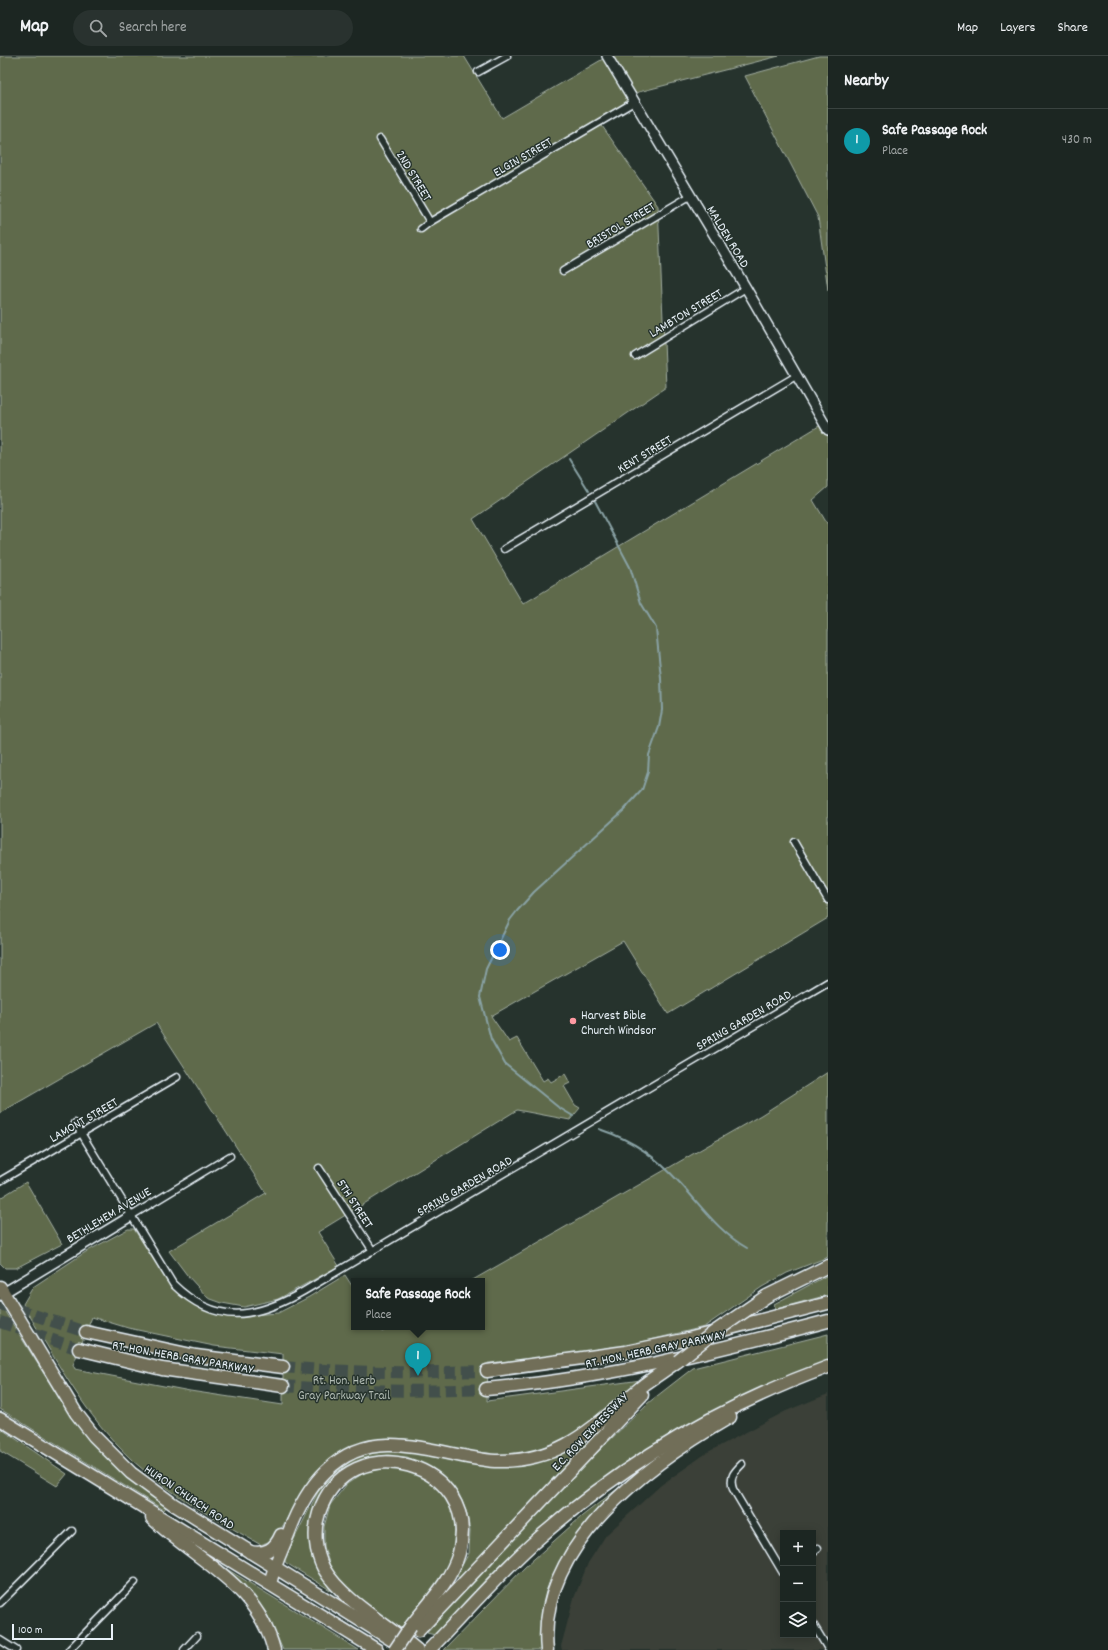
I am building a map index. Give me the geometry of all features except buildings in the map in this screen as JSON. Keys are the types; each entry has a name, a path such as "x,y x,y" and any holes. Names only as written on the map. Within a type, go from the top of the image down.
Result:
{"highway":[{"path":"248,1551 263,1553 273,1549 293,1520 317,1480 337,1461 354,1452 371,1447 395,1445 478,1460 511,1462 542,1456 570,1444 641,1392 713,1333 767,1296 828,1266"},
{"name":"HURON CHURCH ROAD","path":"1,1291 66,1399 83,1423 106,1448 157,1493 408,1650"},
{"name":"RT. HON. HERB GRAY PARKWAY","path":"487,1370 531,1366 626,1352 684,1340 828,1303"},
{"name":"RT. HON. HERB GRAY PARKWAY","path":"486,1389 574,1379 631,1370 828,1321"},
{"name":"RT. HON. HERB GRAY PARKWAY","path":"86,1332 189,1355 283,1367"},
{"name":"RT. HON. HERB GRAY PARKWAY","path":"79,1349 162,1369 283,1386"},
{"path":"432,1647 530,1546 595,1492 653,1452 681,1435 747,1400 828,1367"},
{"path":"547,1650 546,1628 555,1586 569,1557 594,1524 643,1477 692,1441 805,1376"},
{"name":"E.C. ROW EXPRESSWAY","path":"414,1629 641,1392"},
{"path":"0,1419 377,1650"},
{"path":"396,1650 414,1629 453,1568 461,1543 462,1532 459,1512 448,1491 434,1477 424,1470 393,1461 372,1463 348,1474 328,1494 318,1517 316,1540 317,1550 324,1568 343,1592 417,1650"},
{"path":"135,1501 161,1527 217,1568 240,1590 261,1619 274,1650"},
{"path":"270,1584 274,1567 293,1520"}],"main road":[{"name":"MALDEN ROAD","path":"608,56 746,288 828,430"},
{"name":"BETHLEHEM AVENUE","path":"1,1291 131,1216"}],"street":[{"path":"478,72 507,56"},
{"name":"ELGIN STREET","path":"421,229 430,222 634,102"},
{"name":"2ND STREET","path":"380,139 430,222"},
{"name":"BRISTOL STREET","path":"563,271 690,196"},
{"name":"LAMBTON STREET","path":"635,356 746,288"},
{"name":"KENT STREET","path":"504,549 796,376"},
{"path":"794,842 828,900"},
{"name":"SPRING GARDEN ROAD","path":"75,1123 173,1284 197,1302 230,1314 258,1312 273,1308 374,1251 828,982"},
{"name":"LAMONT STREET","path":"0,1181 80,1132 177,1077"},
{"name":"BETHLEHEM AVENUE","path":"131,1216 230,1156"},
{"name":"5TH STREET","path":"319,1168 374,1251"},
{"path":"742,1464 733,1473 731,1482 733,1489 780,1567"},
{"path":"0,1603 72,1530"},
{"path":"69,1650 135,1582"},
{"path":"816,1629 828,1649"},
{"path":"184,1650 197,1636"},
{"path":"0,1640 16,1650"}],"shaded area":[{"path":"828,1394 828,1650 562,1650 561,1646 574,1598 588,1563 606,1535 661,1485 708,1452 786,1411"}],"green space":[{"path":"0,56 464,56 502,118 608,56 629,99 600,123 658,206 666,387 473,519 523,604 824,423 828,429 828,487 813,500 828,525 828,918 668,1014 623,941 491,1016 509,1042 517,1038 543,1081 548,1078 551,1082 565,1074 570,1083 564,1086 575,1105 580,1108 570,1120 517,1110 318,1232 339,1266 278,1299 244,1307 222,1303 208,1298 187,1275 169,1251 266,1193 156,1023 0,1113"},
{"path":"611,56 779,56 631,94"},
{"path":"819,56 828,56 828,290 818,217 745,76"},
{"name":"Rt. Hon. Herb Gray Parkway Trail","path":"828,1072 828,1257 787,1273 762,1287 704,1327 621,1347 546,1358 488,1363 487,1401 641,1380 583,1427 563,1439 542,1448 520,1454 495,1455 468,1452 414,1440 401,1439 373,1440 352,1447 321,1469 300,1496 276,1536 272,1540 261,1545 210,1516 162,1484 132,1460 115,1443 85,1406 59,1366 23,1304 33,1287 84,1253 128,1229 134,1229 168,1283 182,1297 201,1308 227,1317 278,1313 309,1297 345,1275 351,1284 351,1330 381,1330 382,1332 386,1330 485,1330 485,1278 476,1278 761,1115","holes":["92,1317 128,1328 214,1346 283,1354 283,1405 190,1391 75,1369 73,1365"]},
{"path":"26,1182 62,1244 16,1268 5,1268 0,1263 0,1198"},
{"path":"828,1275 828,1295 776,1309 774,1304"},
{"path":"0,1306 73,1420 116,1466 166,1507 164,1510 0,1409"},
{"path":"828,1334 828,1363 608,1476 435,1635 427,1633 466,1588 571,1478 648,1403 693,1368"},
{"path":"0,1428 67,1474 57,1486 0,1451"},
{"path":"583,1439 587,1443 460,1578 456,1576 469,1553 470,1530 466,1511 459,1494 435,1470 407,1457 388,1455 367,1460 333,1481 312,1541 340,1596 286,1563 284,1559 318,1492 331,1476 351,1461 366,1453 389,1449 493,1466"},
{"path":"389,1467 409,1468 426,1476 445,1492 456,1516 452,1561 437,1588 403,1630 349,1590 331,1569 324,1547 324,1527 330,1505 347,1484 365,1472"},
{"path":"630,1479 582,1531 562,1560 554,1576 549,1592 546,1613 545,1650 444,1650 525,1567 582,1516"},
{"path":"222,1566 359,1650 283,1650 266,1612"}],"waterway":[{"path":"569,459 589,491"},
{"path":"573,1116 558,1107 505,1064 491,1039 480,997 486,969 510,920 517,911 534,892 624,810 642,790 648,772 649,755 659,727 662,710 661,678 656,628 641,603 630,567 595,501"},
{"path":"599,1129 623,1139 654,1158 681,1184 728,1235 747,1248"}],"tunnel":[{"path":"0,1304 86,1332"},
{"path":"0,1322 79,1349"},
{"path":"283,1367 385,1372 487,1371"},
{"path":"283,1386 384,1390 486,1389"}],"place":[{"name":"Harvest Bible Church Windsor","path":"573,1021"},
{"name":"Safe Passage Rock","path":"418,1376"}]}
